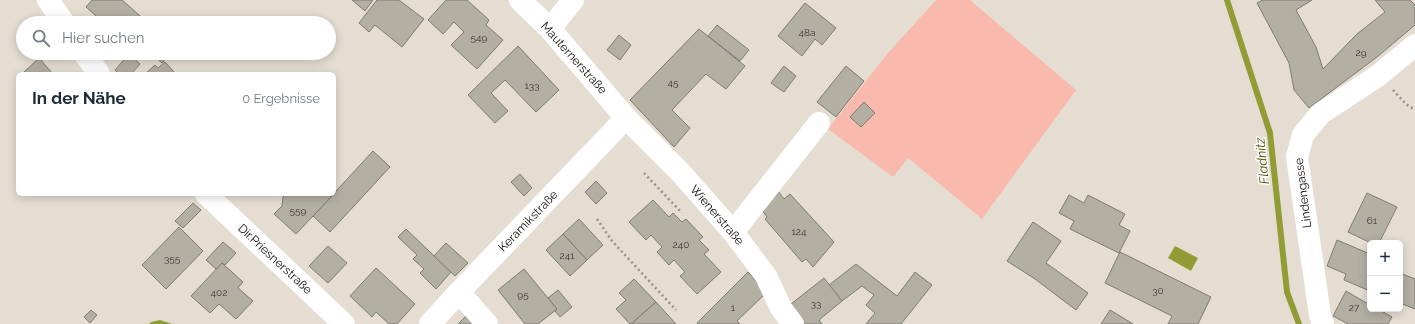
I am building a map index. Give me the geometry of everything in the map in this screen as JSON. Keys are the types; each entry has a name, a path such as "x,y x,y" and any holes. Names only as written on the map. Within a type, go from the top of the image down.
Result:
{"street":[{"path":"48,0 59,16"},
{"name":"Mauternerstraße","path":"520,0 550,29 626,118"},
{"path":"550,29 573,0"},
{"name":"Lindengasse","path":"1323,324 1320,315 1298,157 1302,135 1320,114 1379,75 1415,45"},
{"path":"89,60 98,72"},
{"name":"Wienerstraße","path":"626,118 680,172 733,232 766,276 781,308 793,324"},
{"name":"Keramikstraße","path":"430,324 626,118"},
{"path":"733,232 819,123"},
{"name":"Dir.Priesnerstraße","path":"208,196 344,324"},
{"path":"459,292 488,324"}],"path":[{"path":"1406,104 1415,110"},
{"path":"644,173 682,213"},
{"path":"597,219 612,241 676,310"}],"shaded area":[{"path":"936,0 970,0 1076,90 982,219 908,158 893,177 828,129 888,53"},
{"path":"1175,246 1198,258 1191,271 1168,258"},
{"path":"160,320 172,324 149,324"}],"building":[{"path":"92,0 122,0 140,16 96,16 86,7"},
{"path":"352,0 373,0 365,11"},
{"path":"377,0 399,0 424,19 402,47 375,25 369,32 359,23"},
{"path":"446,0 467,0 489,20 486,25 503,40 477,69 451,45 464,32 454,22 443,34 428,20"},
{"path":"1263,0 1312,0 1296,10 1316,47 1323,69 1357,34 1385,12 1375,0 1410,0 1415,5 1415,25 1377,57 1309,108 1294,90 1289,63 1257,3"},
{"path":"805,3 836,28 822,45 815,39 802,56 778,36"},
{"path":"717,25 749,50 740,61 708,36"},
{"path":"699,29 745,66 726,89 706,74 672,110 690,128 674,147 630,100"},
{"path":"619,35 631,45 620,60 607,50"},
{"path":"518,46 559,90 536,112 505,80 491,93 508,111 495,123 468,95"},
{"path":"37,60 41,60 51,72 24,72"},
{"path":"124,60 136,60 140,64 133,72 118,72 115,70"},
{"path":"165,62 174,72 147,72 155,65 158,68"},
{"path":"784,66 796,76 784,92 771,83"},
{"path":"846,66 864,81 836,117 817,102"},
{"path":"864,102 875,113 861,127 850,117"},
{"path":"373,151 390,167 330,232 313,216 331,196 336,196 336,191"},
{"path":"520,174 532,188 524,196 511,182"},
{"path":"596,181 607,193 596,204 585,192"},
{"path":"778,191 784,199 790,194 834,242 813,267 806,259 802,262 765,219 767,217 762,210"},
{"path":"1367,193 1397,207 1380,240 1367,241 1348,232"},
{"path":"1069,195 1084,203 1088,195 1125,214 1119,225 1130,231 1119,253 1070,229 1074,221 1059,213"},
{"path":"283,197 331,197 296,234 274,214 282,206"},
{"path":"653,200 669,217 673,213 682,222 686,219 703,237 699,240 709,250 704,254 721,272 697,294 680,276 685,272 674,260 669,265 657,252 662,247 651,235 646,240 629,222"},
{"path":"193,203 201,210 183,228 175,221"},
{"path":"579,219 603,245 587,260 563,234"},
{"path":"1033,222 1061,241 1046,263 1088,293 1076,310 1035,279 1007,261"},
{"path":"179,227 203,251 166,289 142,265"},
{"path":"406,229 451,272 436,289 420,273 424,269 413,259 417,255 398,237"},
{"path":"563,234 587,260 570,276 546,250"},
{"path":"1337,240 1367,253 1367,290 1344,280 1346,274 1327,266"},
{"path":"223,242 236,253 225,265 222,263 216,269 206,260"},
{"path":"446,243 468,263 455,276 434,256"},
{"path":"328,246 347,263 328,283 309,266"},
{"path":"1120,252 1211,297 1198,324 1168,324 1172,316 1105,283"},
{"path":"222,263 243,282 238,288 253,301 236,319 219,304 210,313 191,296"},
{"path":"856,264 897,296 915,272 932,285 901,324 866,324 875,313 866,305 874,295 862,286 842,301 829,285"},
{"path":"376,268 415,304 397,324 389,324 376,312 372,317 350,296"},
{"path":"524,269 557,309 538,324 525,324 498,290"},
{"path":"748,272 767,292 737,321 740,324 698,324 697,323"},
{"path":"1403,274 1415,279 1415,309 1403,304"},
{"path":"824,278 842,301 819,320 822,324 804,324 791,304"},
{"path":"634,279 656,302 630,324 616,309 626,300 619,293"},
{"path":"558,290 572,307 560,317 555,311 557,309 548,298"},
{"path":"1346,291 1367,303 1367,312 1383,312 1392,317 1388,324 1348,324 1333,316"},
{"path":"656,302 676,324 631,324"},
{"path":"91,310 97,315 90,323 84,317"},
{"path":"1110,310 1133,324 1101,324"},
{"path":"467,315 478,324 458,324"}],"waterway":[{"name":"Fladnitz","path":"1227,0 1270,133 1287,292 1299,324"}]}
